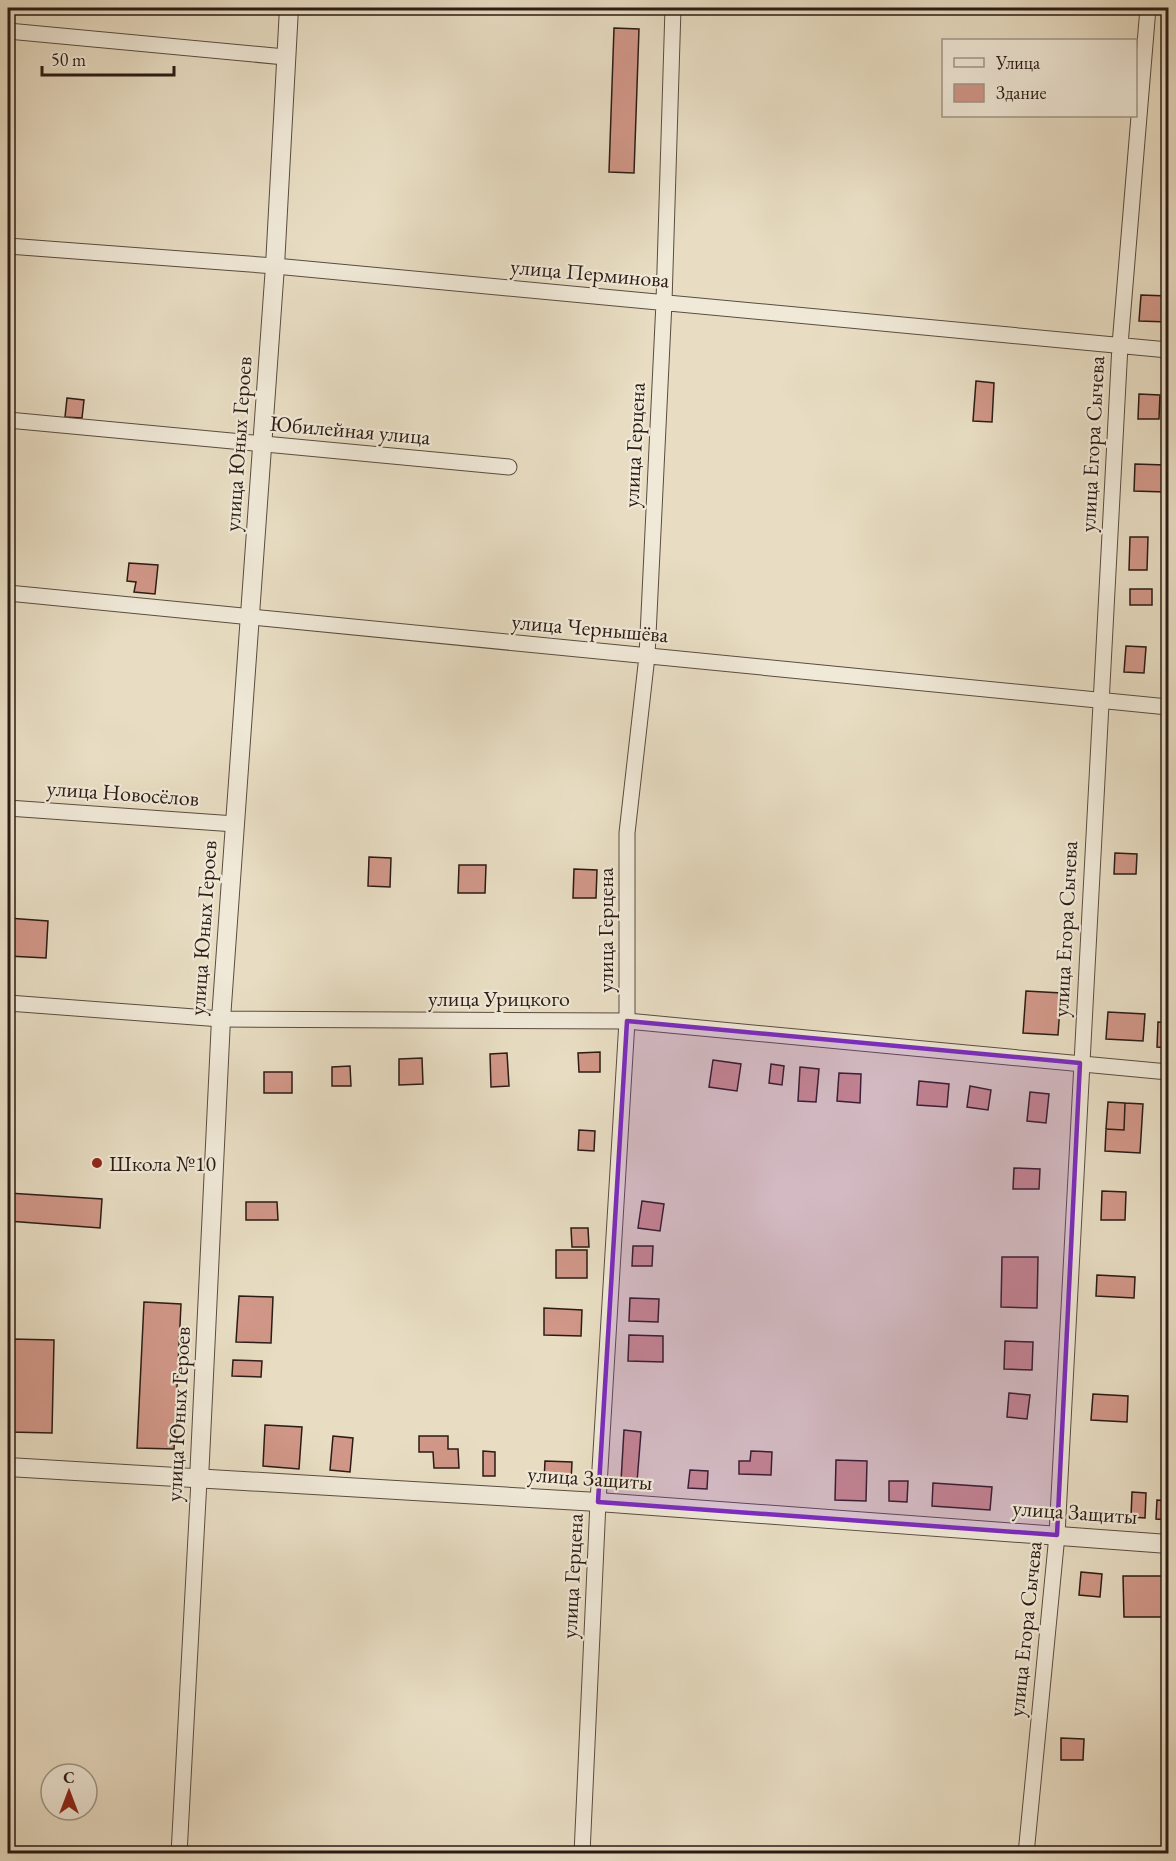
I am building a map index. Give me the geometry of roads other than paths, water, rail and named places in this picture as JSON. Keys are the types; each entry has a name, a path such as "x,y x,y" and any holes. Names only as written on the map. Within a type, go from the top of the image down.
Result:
{"street":[{"name":"улица Юных Героев","path":"178,1854 199,1480 220,1019 275,266 289,8"},
{"name":"улица Герцена","path":"582,1854 598,1502 627,1021 627,833 647,656 664,302 673,8"},
{"name":"улица Егора Сычева","path":"1026,1854 1057,1535 1080,1063 1120,345 1148,8"},
{"path":"8,31 285,57"},
{"name":"улица Перминова","path":"8,246 275,266 1168,350"},
{"name":"Юбилейная улица","path":"8,420 508,467"},
{"name":"улица Чернышёва","path":"8,593 1168,707"},
{"name":"улица Новосёлов","path":"8,808 235,824"},
{"name":"улица Урицкого","path":"8,1002 220,1019 627,1021 1168,1072"},
{"name":"улица Защиты","path":"8,1467 598,1502 1168,1544"}],"place":[{"name":"Школа №10","path":"97,1163"}]}
